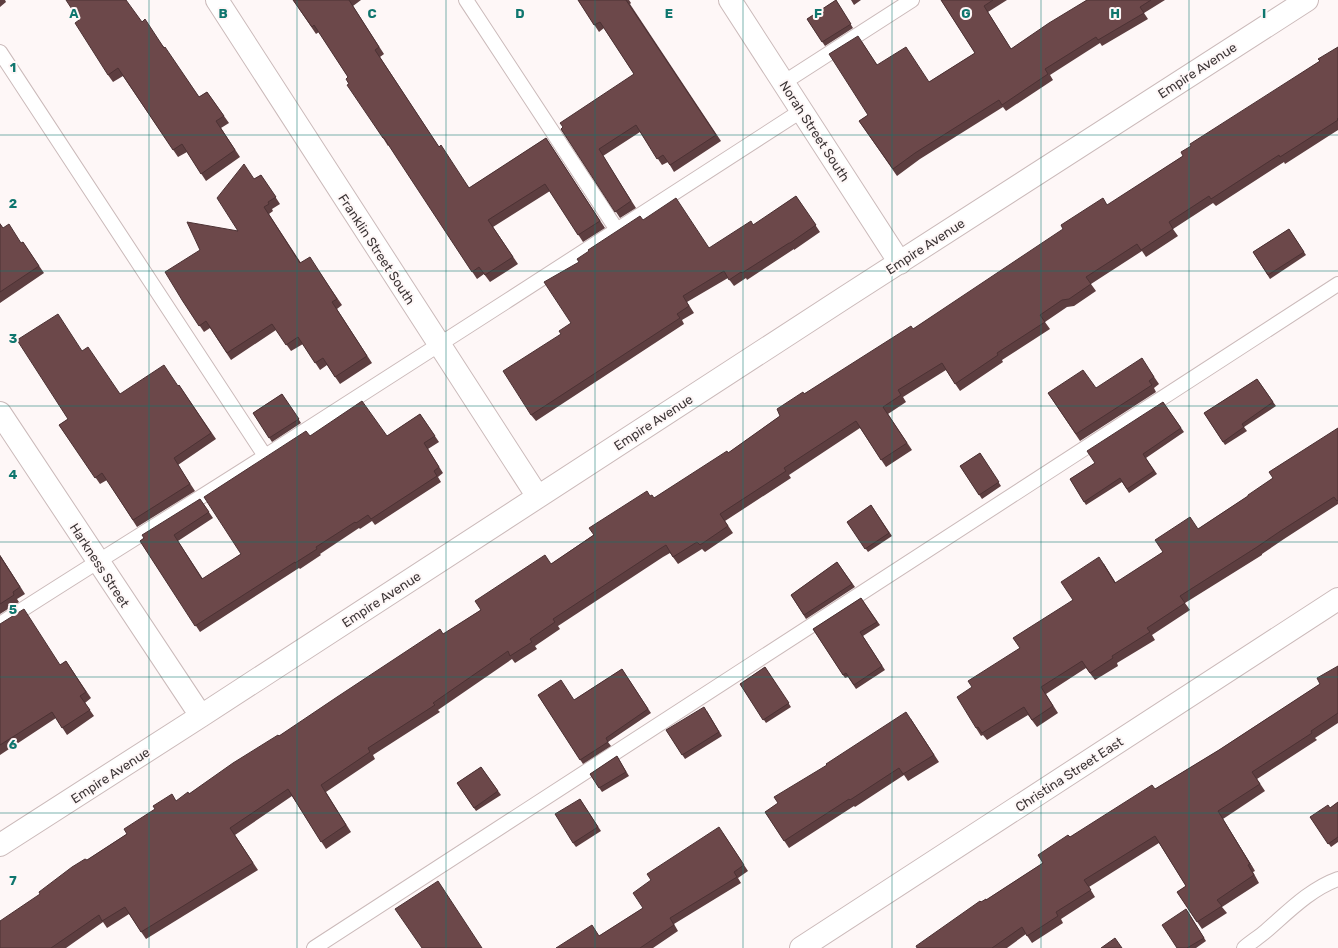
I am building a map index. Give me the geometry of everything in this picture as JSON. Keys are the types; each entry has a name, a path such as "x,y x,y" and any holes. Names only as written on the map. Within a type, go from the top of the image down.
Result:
{"street":[{"name":"Franklin Street South","path":"217,0 538,497"},
{"name":"Norah Street South","path":"730,0 900,263"},
{"name":"Empire Avenue","path":"0,845 1307,0"},
{"name":"Harkness Street","path":"0,413 201,716"},
{"name":"Christina Street East","path":"801,948 1338,599"}],"lane":[{"path":"466,0 617,230"},
{"path":"783,83 912,0"},
{"path":"0,52 265,456"},
{"path":"0,624 439,345 801,111"},
{"path":"314,948 1338,284"},
{"path":"1244,948 1294,906 1328,883 1338,879"}],"building":[{"path":"66,0 126,0 142,22 145,19 199,97 207,92 224,116 216,121 235,150 201,174 182,144 173,150 118,68 108,75 75,23 79,20"},
{"path":"293,0 349,0 379,47 375,50 439,147 441,145 469,188 546,138 600,221 578,235 545,184 488,220 513,257 485,275 479,267 472,272 384,138 347,85 349,84 346,79 348,77 314,25 312,27"},
{"path":"578,0 626,0 716,135 670,165 663,155 657,159 636,125 599,149 631,201 615,212 561,129 563,127 560,123 634,74 600,22 594,25"},
{"path":"836,0 851,24 822,42 807,19"},
{"path":"941,0 993,0 984,6 1011,49 1049,23 1087,0 1151,0 1140,7 1144,13 1098,40 1096,37 1045,69 1048,74 1002,105 999,100 915,153 893,169 859,121 868,115 829,54 858,36 877,65 906,47 929,82 975,53"},
{"path":"1338,47 1338,120 1280,157 1279,155 1211,199 1209,196 1169,222 1173,229 1141,250 1137,244 1086,277 1091,284 1069,299 1062,300 1040,315 1045,322 997,353 998,355 955,384 942,363 898,390 901,395 883,407 907,443 881,460 856,421 784,468 786,471 720,514 728,526 700,545 697,542 673,557 666,545 553,619 555,622 530,639 532,642 510,656 508,651 433,703 435,705 368,748 370,752 321,785 346,825 321,842 288,789 230,828 253,863 141,932 125,907 102,921 99,915 51,948 0,948 0,921 40,894 39,892 72,867 85,859 87,860 127,834 124,829 155,809 153,806 172,794 176,801 188,792 189,794 233,763 278,735 279,736 440,629 443,634 481,610 475,601 545,555 551,564 594,535 589,528 647,491 650,496 652,495 654,498 727,451 728,453 780,416 777,409 803,392 804,394 911,326 913,329 1063,229 1061,225 1103,198 1107,205 1183,156 1181,152 1191,146 1190,144 1320,61 1318,59"},
{"path":"244,164 254,179 261,175 276,197 268,202 269,204 264,207 300,263 310,257 337,299 332,302 367,356 335,377 323,358 315,363 298,337 286,345 272,324 227,353 206,321 199,326 165,272 200,250 187,222 238,231 217,198"},
{"path":"796,196 816,225 790,243 729,280 724,271 683,296 689,306 677,314 680,318 531,415 503,371 561,334 559,331 571,323 544,282 579,262 577,259 589,251 588,250 640,216 643,220 676,198 709,248 751,221 753,225"},
{"path":"0,224 3,228 9,224 21,243 23,242 39,266 0,292"},
{"path":"1289,229 1304,252 1268,275 1253,252"},
{"path":"58,314 82,351 88,347 120,394 164,365 211,433 174,458 190,484 133,520 102,473 95,478 59,425 68,419 17,340"},
{"path":"1142,358 1154,377 1149,381 1152,385 1076,434 1048,393 1083,370 1096,388"},
{"path":"1257,379 1273,402 1242,424 1244,427 1223,442 1204,413"},
{"path":"282,394 299,419 269,438 253,413"},
{"path":"362,401 387,436 420,414 435,436 424,443 439,467 434,471 437,476 371,519 368,515 356,523 355,522 316,547 317,549 195,626 140,541 144,538 142,535 200,499 209,512 174,535 202,579 241,554 204,497 306,431 310,436"},
{"path":"1163,402 1181,428 1143,454 1154,471 1127,489 1120,478 1084,502 1070,479 1095,463 1087,451"},
{"path":"1338,428 1337,501 1334,497 1180,596 1185,603 1147,628 1150,632 1112,656 1113,658 1090,673 1082,661 1041,687 1053,706 1032,720 1024,707 982,733 978,727 976,728 957,697 972,687 968,681 1020,648 1013,638 1073,600 1061,582 1099,557 1115,583 1163,552 1155,540 1190,517 1198,529 1273,478 1269,472"},
{"path":"980,453 999,482 979,495 960,466"},
{"path":"871,505 889,533 865,549 847,522"},
{"path":"0,556 20,587 13,592 14,595 0,604"},
{"path":"837,562 852,584 804,615 791,595"},
{"path":"861,598 877,622 860,632 882,666 854,685 846,673 843,675 813,629"},
{"path":"24,609 60,665 66,661 86,692 80,696 90,710 62,728 52,712 0,745 0,624"},
{"path":"1338,666 1338,713 1311,731 1312,733 1252,772 1260,784 1218,811 1250,864 1248,865 1254,875 1217,900 1222,906 1197,922 1177,892 1186,886 1155,836 1084,880 1091,890 1056,912 1058,916 1027,936 1022,927 992,948 917,948 916,946 980,901 986,900 1043,863 1038,855 1068,835 1070,837 1152,785 1155,789 1219,750 1320,684 1317,678"},
{"path":"765,667 789,703 763,720 740,684"},
{"path":"622,669 648,709 606,738 608,742 580,760 538,695 561,680 574,700"},
{"path":"704,707 719,732 682,755 666,730"},
{"path":"906,712 934,755 903,774 899,768 784,841 765,812 778,803 774,797 827,765 826,764"},
{"path":"617,756 626,772 599,788 590,774"},
{"path":"481,767 498,791 474,808 457,783"},
{"path":"580,799 598,827 573,843 555,814"},
{"path":"1338,802 1338,837 1328,844 1310,817 1328,805 1330,808"},
{"path":"719,827 744,865 734,872 737,877 670,918 674,925 640,948 556,948 592,925 599,936 643,908 633,893 651,880 647,874"},
{"path":"438,881 482,948 422,948 395,909"},
{"path":"1186,909 1204,938 1187,948 1177,948 1162,925"},
{"path":"1115,938 1122,948 1101,948"}]}
